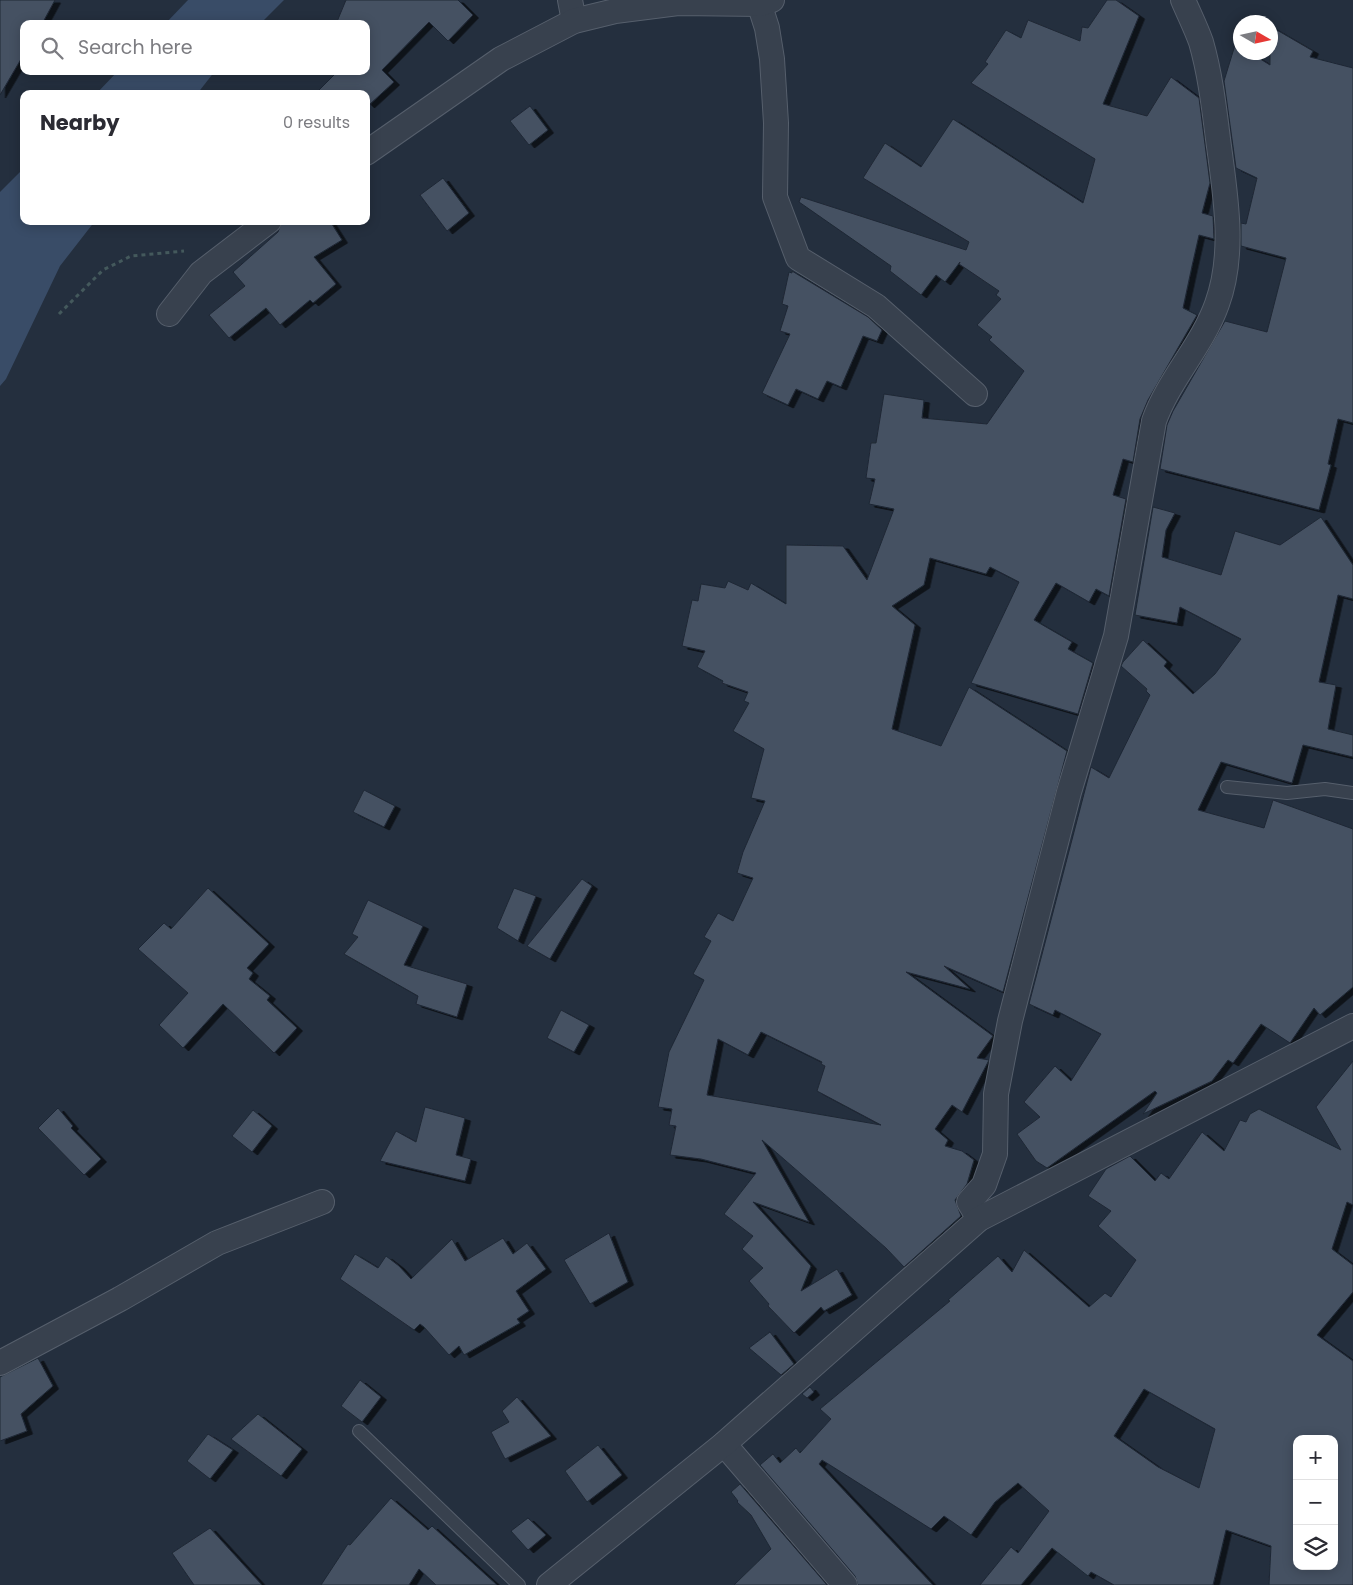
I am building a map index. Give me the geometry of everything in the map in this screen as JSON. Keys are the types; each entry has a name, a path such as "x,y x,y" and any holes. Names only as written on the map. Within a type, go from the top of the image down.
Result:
{"street":[{"path":"979,1219 969,1202 984,1185 995,1154 996,1094 1010,1021 1069,792 1116,636 1154,421 1162,399 1198,342 1217,304 1225,269 1228,216 1212,91 1201,42 1183,0"},
{"path":"370,150 572,10 615,12 678,3 764,1 772,59 776,123 775,197 798,258 876,306 975,394"},
{"path":"168,314 201,273 264,225"},
{"path":"549,1585 724,1444 979,1219 1353,1026"},
{"path":"0,1363 120,1299 217,1243 322,1202"},
{"path":"724,1444 845,1585"}],"lane":[{"path":"1227,787 1287,792 1325,789 1353,793"},
{"path":"359,1431 519,1585"}],"path":[{"path":"59,314 103,270 131,256 188,251"}],"water":[{"path":"188,0 284,0 264,20 169,20"},
{"path":"114,75 212,75 200,90 100,90"},
{"path":"20,172 20,225 92,225 60,266 6,379 0,386 0,192"}],"building":[{"path":"0,0 55,0 44,20 20,20 20,61 0,95"},
{"path":"346,0 458,0 473,15 448,41 429,22 382,70 394,82 370,104 370,90 319,90 334,75 370,75 370,20 338,20"},
{"path":"1107,0 1116,0 1139,16 1103,104 1147,116 1171,77 1199,98 1210,183 1202,213 1213,216 1214,239 1199,235 1192,266 1183,308 1197,315 1148,400 1140,419 1133,462 1123,459 1113,495 1126,499 1109,596 1096,589 1089,602 1056,583 1034,620 1072,642 1068,649 1093,663 1078,714 971,683 1019,582 990,567 986,574 930,558 924,585 892,606 915,625 892,729 941,746 969,687 1067,751 1003,992 944,966 970,989 906,972 993,1036 977,1058 989,1060 962,1112 952,1105 935,1129 948,1140 945,1146 962,1151 974,1160 967,1184 955,1200 961,1216 904,1267 886,1248 762,1140 809,1222 753,1202 811,1266 801,1291 837,1269 852,1295 824,1311 821,1307 794,1333 768,1306 769,1304 749,1281 763,1268 742,1249 753,1236 724,1214 756,1173 701,1159 670,1155 676,1126 669,1125 672,1109 658,1107 669,1052 704,980 693,974 711,941 704,937 718,913 733,921 753,878 737,873 743,852 765,801 751,798 764,749 733,731 749,703 744,701 748,692 722,683 723,681 697,667 705,651 682,646 692,600 698,601 701,584 725,588 728,581 748,590 751,583 786,604 786,545 843,546 867,580 894,509 869,504 875,479 866,478 871,443 876,443 884,394 924,400 922,418 987,424 1024,371 989,340 992,337 977,325 1001,299 996,295 999,291 959,264 960,262 945,282 936,275 921,295 890,271 891,266 799,202 801,197 966,250 969,242 863,178 885,143 921,167 953,119 1083,203 1095,159 971,83 988,64 985,62 1006,30 1021,38 1028,20 1080,41 1082,27 1088,28","holes":["761,1032 822,1062 821,1064 825,1066 817,1091 881,1125 707,1095 718,1039 748,1055"]},
{"path":"1278,31 1313,51 1310,57 1353,68 1353,423 1338,419 1328,464 1331,465 1319,510 1160,469 1167,425 1173,411 1225,321 1267,332 1286,258 1241,246 1241,223 1246,224 1257,178 1236,168 1224,81 1233,52 1233,60 1262,60 1270,65 1270,60 1278,60"},
{"path":"530,106 548,130 529,145 510,121"},
{"path":"443,178 469,213 447,231 420,195"},
{"path":"281,225 333,225 342,240 314,257 336,284 313,303 310,300 280,325 266,308 229,338 209,315 245,286 233,272 278,232"},
{"path":"792,271 868,317 882,330 877,341 863,336 841,387 827,381 818,399 796,389 788,405 762,393 790,334 780,331 788,306 782,304 789,272 792,273"},
{"path":"1153,507 1175,513 1166,530 1162,557 1221,575 1235,531 1280,545 1321,517 1353,565 1353,599 1338,595 1319,682 1336,685 1328,729 1353,735 1353,757 1303,745 1292,783 1221,762 1198,810 1264,828 1273,800 1353,829 1353,987 1320,1015 1314,1008 1290,1043 1261,1024 1233,1063 1228,1060 1212,1081 1143,1114 1157,1093 1155,1091 1047,1168 1036,1161 1017,1134 1040,1117 1024,1102 1055,1066 1071,1081 1101,1034 1055,1010 1053,1015 1029,1004 1091,767 1109,778 1150,695 1146,691 1147,689 1121,666 1143,640 1167,662 1164,666 1193,694 1215,674 1241,639 1180,607 1177,623 1135,615"},
{"path":"364,790 395,806 384,827 353,812"},
{"path":"582,879 592,886 550,959 527,946"},
{"path":"208,888 269,944 247,968 253,973 249,979 270,996 267,1000 297,1028 274,1053 223,1004 183,1048 159,1025 188,993 138,949 164,923 171,929"},
{"path":"514,888 536,896 518,941 497,928"},
{"path":"368,900 423,926 404,965 467,984 457,1017 416,1004 418,996 344,954 358,937 352,934"},
{"path":"561,1010 589,1025 574,1052 547,1038"},
{"path":"1353,1061 1353,1205 1347,1202 1332,1249 1353,1265 1353,1292 1317,1335 1353,1361 1353,1585 1269,1585 1271,1546 1226,1530 1213,1585 1114,1585 1091,1572 1088,1576 1052,1548 1021,1585 980,1585 1011,1547 1018,1553 1049,1511 1018,1483 995,1502 971,1535 944,1516 931,1529 822,1460 819,1464 933,1585 858,1585 855,1576 760,1465 773,1454 780,1463 796,1448 800,1453 831,1419 820,1409 950,1301 948,1300 998,1256 1012,1272 1024,1250 1089,1307 1105,1293 1111,1297 1136,1260 1098,1226 1111,1211 1088,1196 1106,1169 1130,1156 1155,1181 1161,1173 1169,1179 1202,1132 1224,1151 1240,1120 1246,1122 1250,1114 1259,1109 1341,1150 1316,1107","holes":["1144,1389 1215,1429 1199,1488 1158,1467 1114,1436"]},
{"path":"425,1107 465,1118 456,1155 471,1159 465,1181 380,1161 396,1131 416,1142"},
{"path":"58,1108 73,1126 71,1128 101,1159 84,1175 38,1128"},
{"path":"253,1110 272,1126 252,1152 232,1136"},
{"path":"609,1233 628,1282 590,1304 564,1260"},
{"path":"503,1238 513,1254 527,1243 546,1269 516,1291 529,1311 517,1319 520,1323 464,1355 459,1346 449,1355 420,1324 414,1330 340,1279 355,1254 378,1268 386,1256 411,1279 452,1239 465,1261"},
{"path":"770,1332 794,1364 781,1375 749,1348"},
{"path":"38,1358 53,1386 21,1414 27,1431 0,1441 0,1377"},
{"path":"360,1380 381,1397 362,1422 341,1406"},
{"path":"810,1387 814,1392 807,1398 802,1394"},
{"path":"517,1397 551,1436 505,1459 491,1432 509,1422 502,1411"},
{"path":"258,1414 302,1449 281,1476 231,1439"},
{"path":"208,1434 233,1450 210,1479 187,1461"},
{"path":"598,1445 622,1475 587,1502 565,1471"},
{"path":"740,1484 827,1585 734,1585 771,1549 751,1515 737,1502 731,1492"},
{"path":"391,1498 428,1530 432,1526 497,1585 436,1585 419,1569 409,1585 321,1585 348,1544 350,1545"},
{"path":"528,1518 546,1535 528,1550 511,1531"},
{"path":"210,1528 262,1585 194,1585 172,1553"}]}
